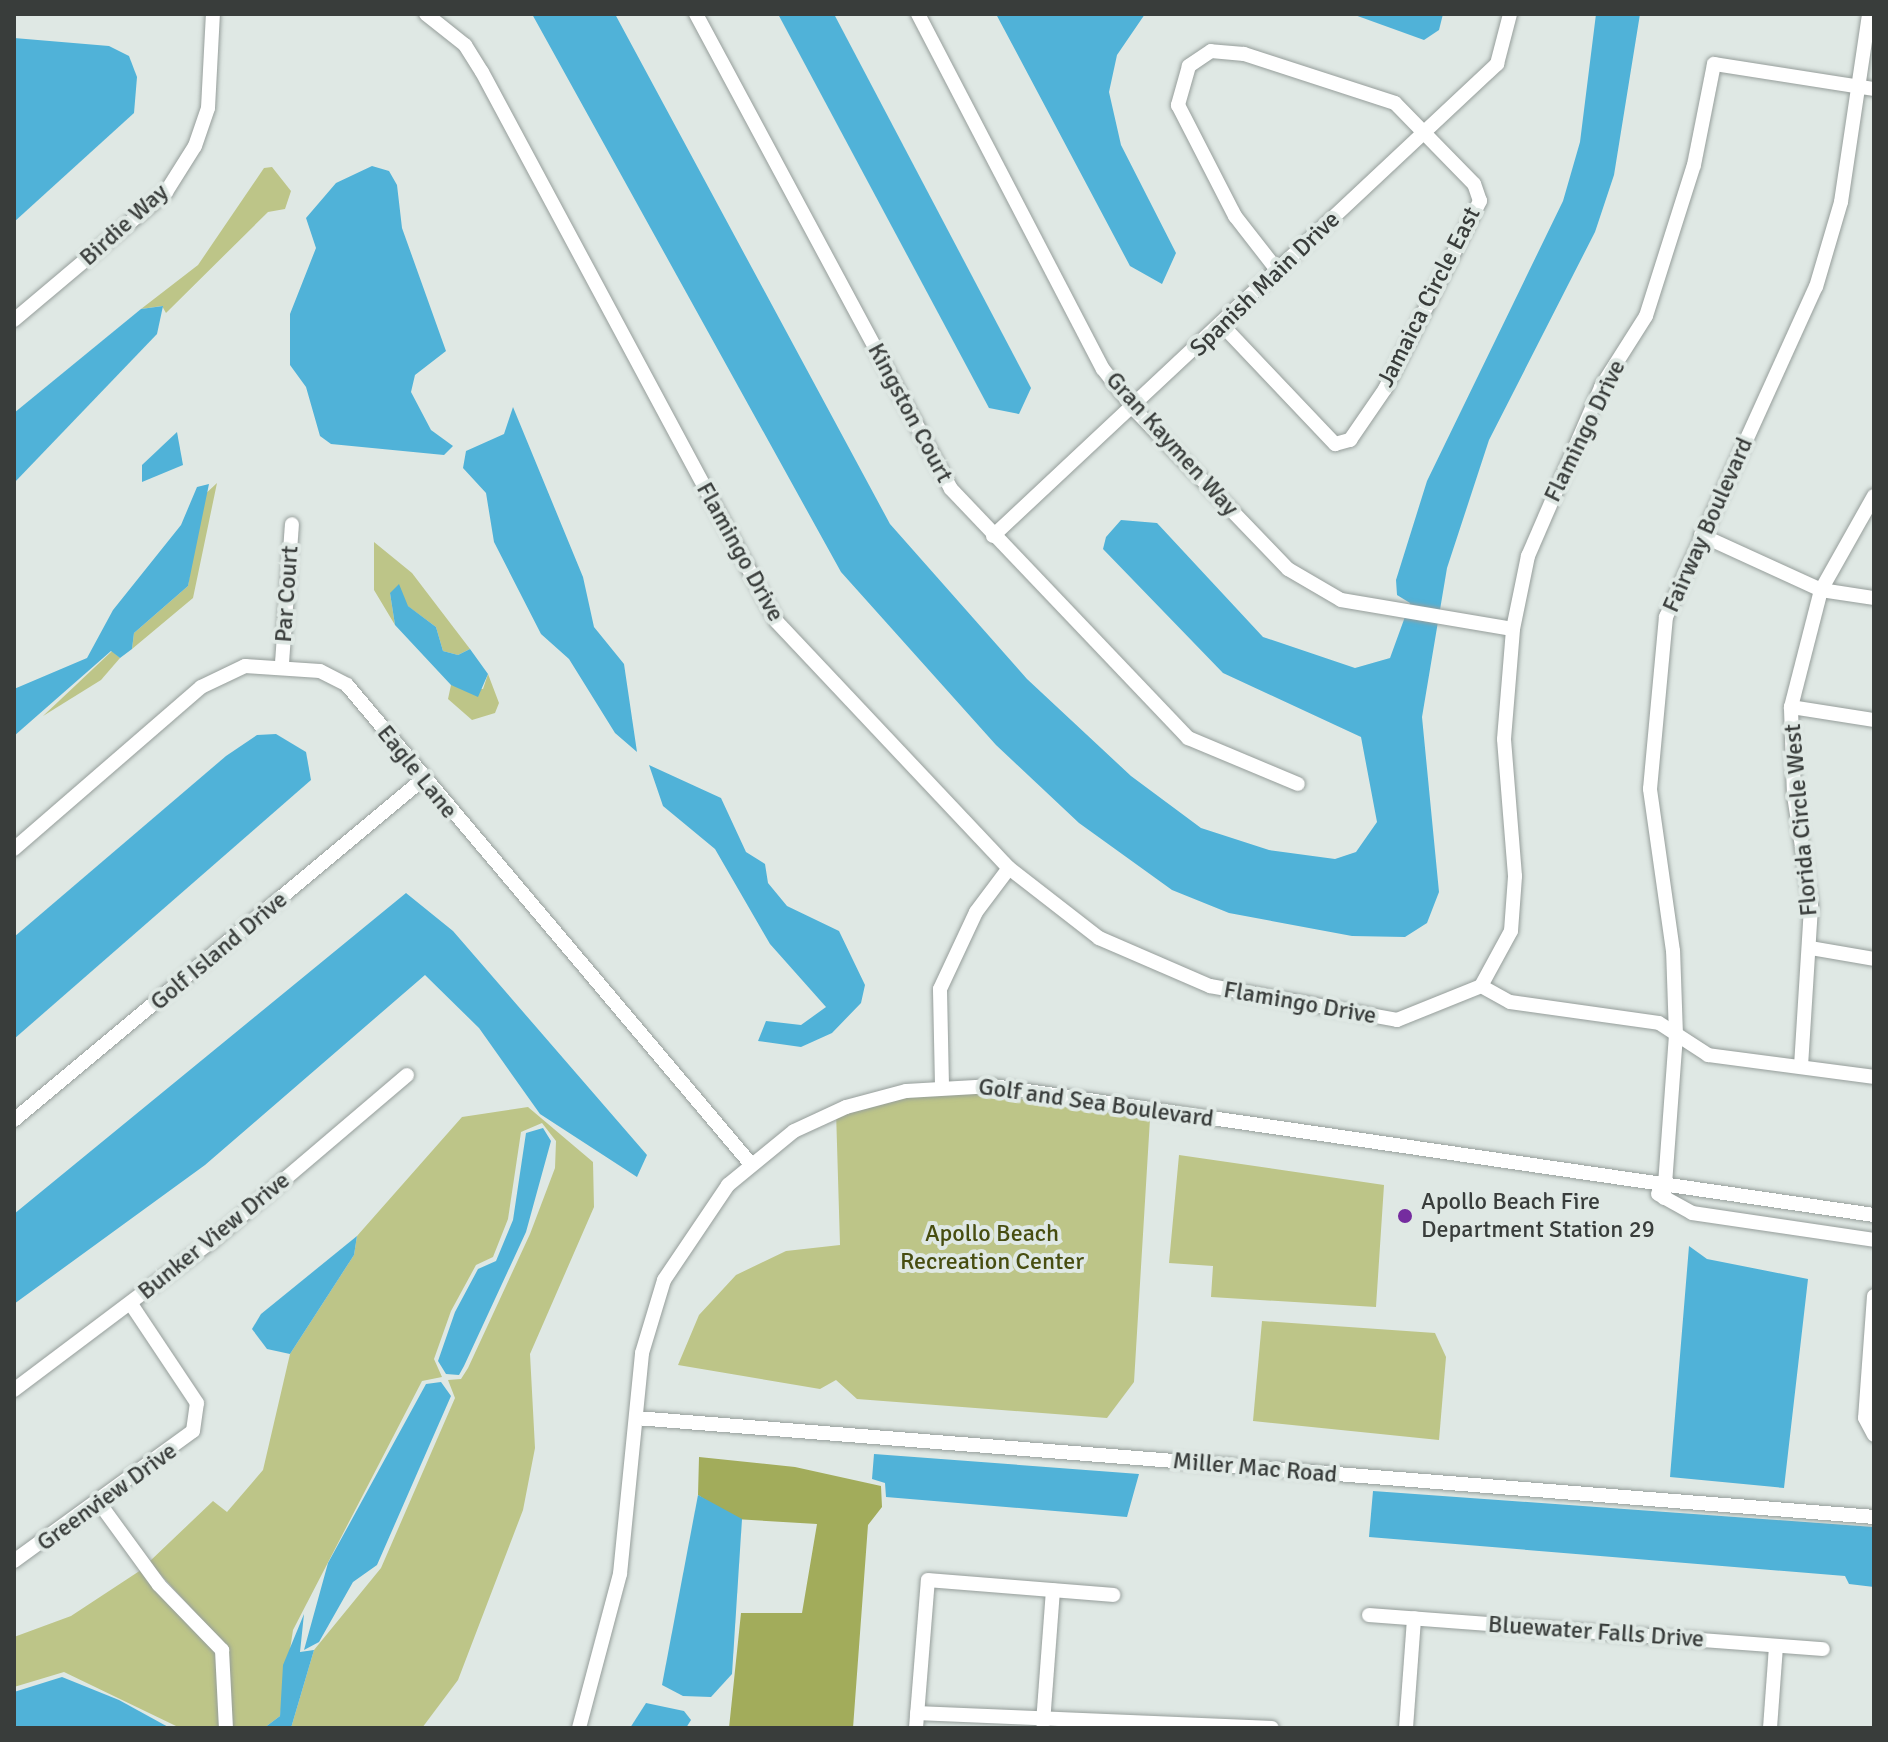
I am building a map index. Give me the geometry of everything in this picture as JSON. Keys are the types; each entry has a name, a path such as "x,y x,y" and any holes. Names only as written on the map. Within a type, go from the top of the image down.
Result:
{"street":[{"name":"Birdie Way","path":"14,320 166,192 195,146 208,108 213,14"},
{"name":"Flamingo Drive","path":"426,14 465,45 482,72 777,622 1009,868 1099,938 1264,1001 1397,1020 1481,986 1511,931 1504,739 1513,629 1528,556 1601,387 1646,316 1673,244 1714,64 1869,88"},
{"name":"Kingston Court","path":"696,14 951,489 1188,738 1298,784"},
{"name":"Gran Kaymen Way","path":"918,14 1103,369 1135,410 1288,569 1341,600 1513,629"},
{"name":"Spanish Main Drive","path":"993,536 1135,410 1277,270 1497,64 1510,14"},
{"name":"Fairway Boulevard","path":"1665,1191 1676,1035 1673,951 1650,789 1653,712 1666,617 1816,287 1869,88 1869,14"},
{"path":"1277,270 1235,216 1184,123 1179,93 1189,66 1211,51 1244,54 1395,103 1425,131"},
{"name":"Jamaica Circle East","path":"1223,326 1335,444 1350,440 1385,389 1480,201 1474,184 1425,131"},
{"name":"Florida Circle West","path":"1801,1066 1811,948 1791,707 1821,590 1874,496"},
{"name":"Par Court","path":"282,663 292,524"},
{"path":"1701,535 1821,590 1874,598"},
{"name":"Eagle Lane","path":"14,849 201,687 245,666 282,663 347,685 422,780 750,1163"},
{"path":"1791,707 1874,720"},
{"name":"Golf Island Drive","path":"14,1120 422,780"},
{"path":"942,1086 940,989 976,912 1009,868"},
{"path":"1811,948 1874,959"},
{"path":"1481,986 1510,1002 1659,1023 1708,1055 1874,1077"},
{"name":"Bunker View Drive","path":"14,1390 131,1304 407,1075"},
{"name":"Golf and Sea Boulevard","path":"579,1728 620,1574 642,1353 664,1280 709,1206 750,1163 828,1114 942,1086 993,1086 1628,1180 1665,1191 1874,1215"},
{"name":"Golf and Sea Boulevard","path":"1665,1191 1692,1213 1874,1240"},
{"path":"1874,1296 1865,1418 1874,1435"},
{"name":"Greenview Drive","path":"14,1561 180,1446 199,1416 190,1389 131,1304"},
{"name":"Miller Mac Road","path":"636,1418 1874,1517"},
{"path":"100,1504 159,1585 222,1650 226,1728"},
{"path":"1113,1595 928,1580 916,1720 1043,1723 1186,1720 1272,1728"},
{"path":"1043,1723 1053,1590"},
{"name":"Bluewater Falls Drive","path":"1369,1615 1823,1649"},
{"path":"1406,1728 1414,1618"},
{"path":"1770,1728 1776,1646"}],"green space":[{"path":"272,167 291,191 285,209 268,212 166,313 162,306 141,309 198,265 264,168"},
{"path":"217,483 193,598 132,649 134,633 188,586 201,498"},
{"path":"374,542 412,573 470,649 458,655 443,651 436,627 390,593 395,625 374,590"},
{"path":"112,651 120,658 101,680 43,716"},
{"path":"488,674 499,703 495,713 472,720 448,699 451,685 483,689"},
{"name":"Apollo Beach Recreation Center","path":"942,1086 1150,1119 1134,1382 1107,1418 857,1399 836,1380 820,1389 678,1365 699,1315 736,1275 786,1251 840,1245 836,1111"},
{"path":"528,1107 593,1162 594,1207 530,1354 535,1448 523,1510 458,1680 422,1728 291,1728 314,1650 381,1568 455,1398 448,1380 461,1379 468,1368 530,1234 555,1168 556,1141 542,1123 521,1132 508,1219 493,1257 476,1265 451,1311 434,1359 442,1377 422,1381 293,1630 280,1716 264,1728 231,1728 226,1646 149,1562 213,1501 227,1512 263,1470 290,1354 354,1255 357,1236 462,1117"},
{"path":"1179,1155 1384,1185 1376,1307 1211,1297 1213,1266 1169,1263"},
{"path":"1262,1321 1435,1333 1446,1357 1439,1440 1253,1421"},
{"path":"699,1457 795,1467 881,1486 882,1507 868,1525 853,1728 729,1728 741,1613 802,1613 817,1524 735,1519 698,1495"},
{"path":"141,1570 217,1653 221,1728 176,1726 64,1672 14,1687 14,1637 71,1616"}],"water":[{"path":"532,14 615,14 890,524 1027,679 1131,776 1201,828 1269,850 1335,859 1356,852 1377,822 1361,737 1223,673 1103,549 1106,537 1121,520 1157,523 1263,637 1355,668 1390,658 1410,603 1397,595 1396,580 1427,481 1563,201 1580,142 1596,14 1640,14 1614,175 1595,232 1489,440 1447,568 1422,717 1439,892 1427,923 1405,937 1352,936 1229,913 1172,890 1079,823 996,745 841,572"},
{"path":"778,14 834,14 1031,388 1019,414 989,408"},
{"path":"996,14 1145,14 1117,55 1109,92 1121,145 1176,253 1162,284 1130,266"},
{"path":"1352,14 1443,14 1439,30 1424,40"},
{"path":"14,38 109,46 129,56 137,77 134,113 14,222"},
{"path":"372,166 389,171 397,185 402,228 446,351 415,375 411,392 431,430 453,446 444,455 331,444 320,436 306,387 290,365 290,314 316,248 306,218 336,183"},
{"path":"163,306 157,334 14,483 14,413 141,309"},
{"path":"513,407 583,577 594,627 624,664 637,752 615,733 569,659 541,634 494,542 486,493 463,468 466,451 504,434"},
{"path":"177,432 183,465 142,482 142,465"},
{"path":"209,484 188,586 134,633 132,649 120,658 111,651 14,736 14,689 87,658 113,610 181,525 197,487"},
{"path":"399,584 408,606 436,627 443,651 458,655 470,649 488,674 478,697 451,685 395,625 390,593"},
{"path":"276,734 306,752 311,780 14,1039 14,937 226,756 257,735"},
{"path":"649,765 721,798 746,852 765,864 768,883 787,906 839,931 865,985 861,1003 832,1033 801,1047 758,1041 766,1021 801,1025 826,1007 770,944 715,849 663,806"},
{"path":"406,893 453,931 647,1155 637,1177 540,1114 479,1028 425,975 205,1165 14,1304 14,1214"},
{"path":"543,1128 551,1141 526,1232 459,1375 446,1374 438,1361 455,1312 478,1269 496,1261 513,1220 526,1133"},
{"path":"357,1236 354,1255 290,1354 267,1349 252,1329 261,1314"},
{"path":"1689,1246 1707,1259 1808,1279 1784,1488 1670,1477"},
{"path":"441,1382 451,1396 377,1565 353,1582 319,1642 304,1650 328,1563 426,1384"},
{"path":"874,1454 1139,1474 1127,1517 886,1497 885,1483 872,1479"},
{"path":"1373,1491 1874,1527 1874,1587 1849,1584 1845,1576 1369,1537"},
{"path":"698,1495 742,1519 732,1674 711,1697 683,1696 662,1685"},
{"path":"304,1614 300,1652 314,1650 291,1728 264,1728 280,1716 283,1665"},
{"path":"62,1677 119,1700 170,1728 14,1728 14,1692"},
{"path":"646,1703 684,1711 691,1720 686,1728 630,1728"}],"place":[{"name":"Apollo Beach Fire Department Station 29","path":"1405,1216"}]}
